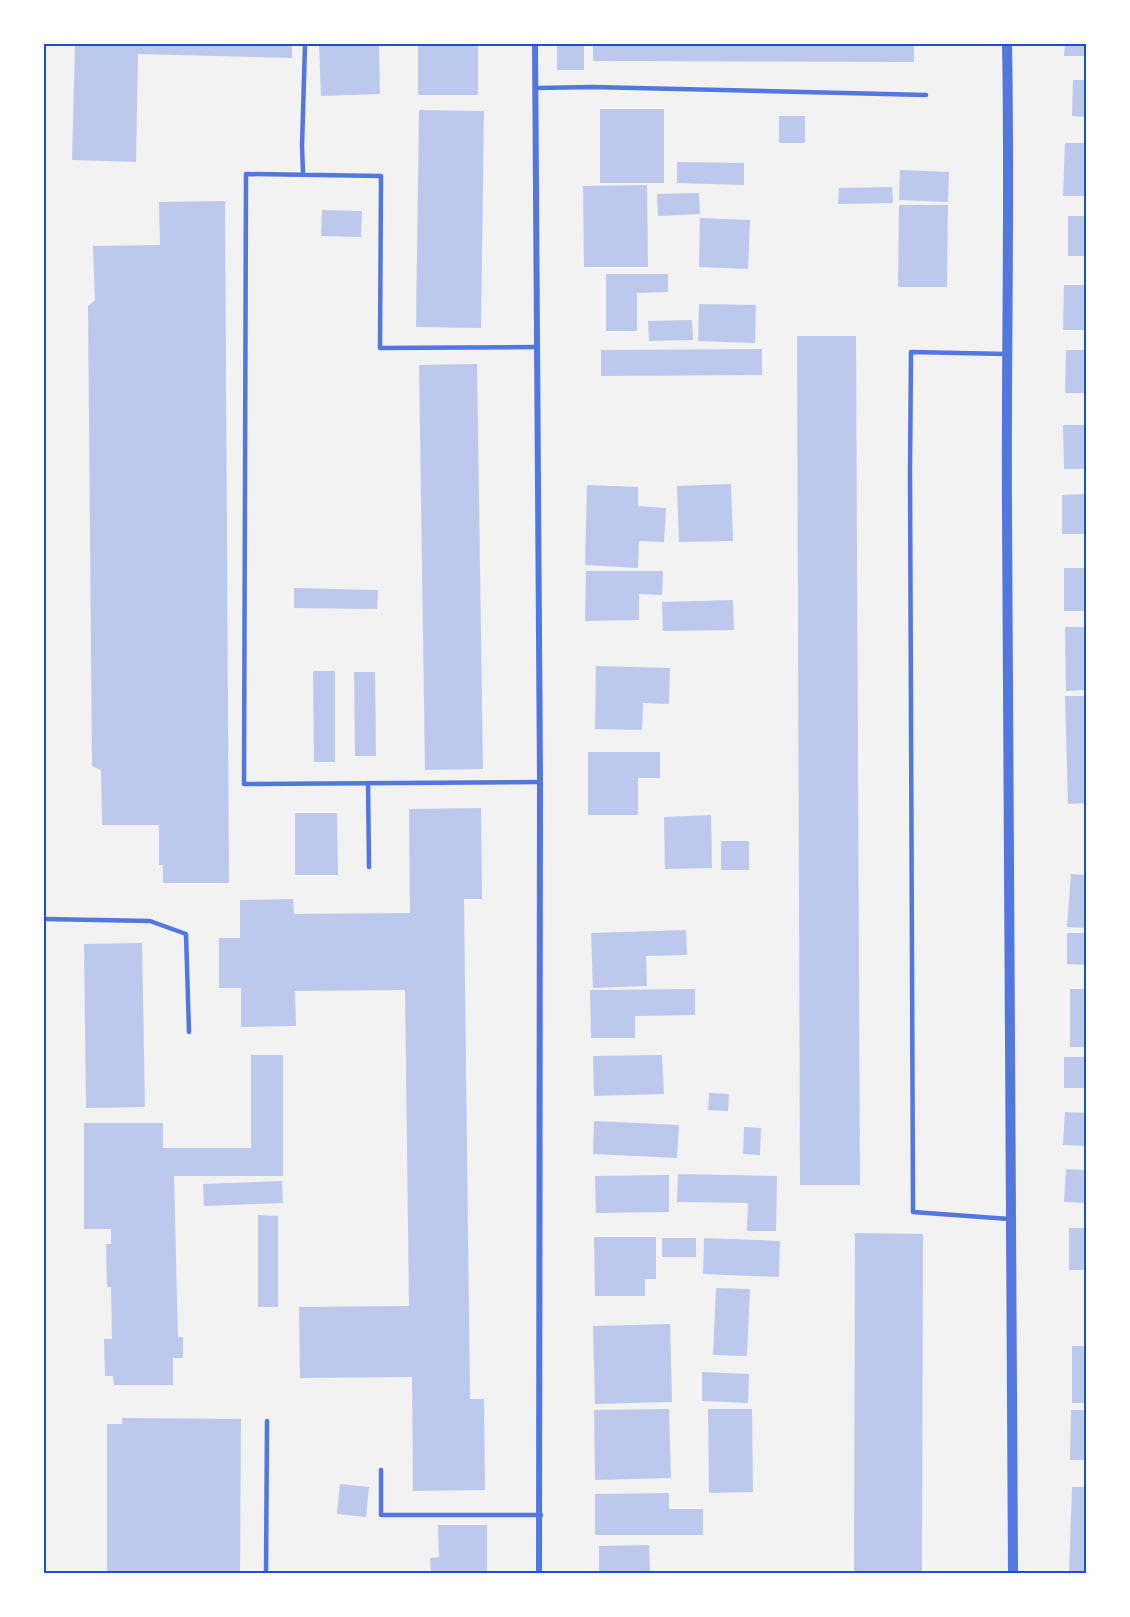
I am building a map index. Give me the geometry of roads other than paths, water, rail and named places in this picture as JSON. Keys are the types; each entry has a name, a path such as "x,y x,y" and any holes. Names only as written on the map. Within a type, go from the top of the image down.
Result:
{"street":[{"path":"535,44 540,782 541,1515 539,1574"},
{"path":"1006,44 1009,1219 1013,1574"}],"lane":[{"path":"303,173 305,44"},
{"path":"537,88 592,87 926,95"},
{"path":"536,347 380,348 381,176 303,173 246,174 244,784 540,782"},
{"path":"1006,354 911,352 910,507 913,1212 1009,1219"},
{"path":"368,783 369,867"},
{"path":"44,919 150,921 186,934 189,1032"},
{"path":"266,1574 267,1421"},
{"path":"381,1470 381,1515 541,1515"}]}
